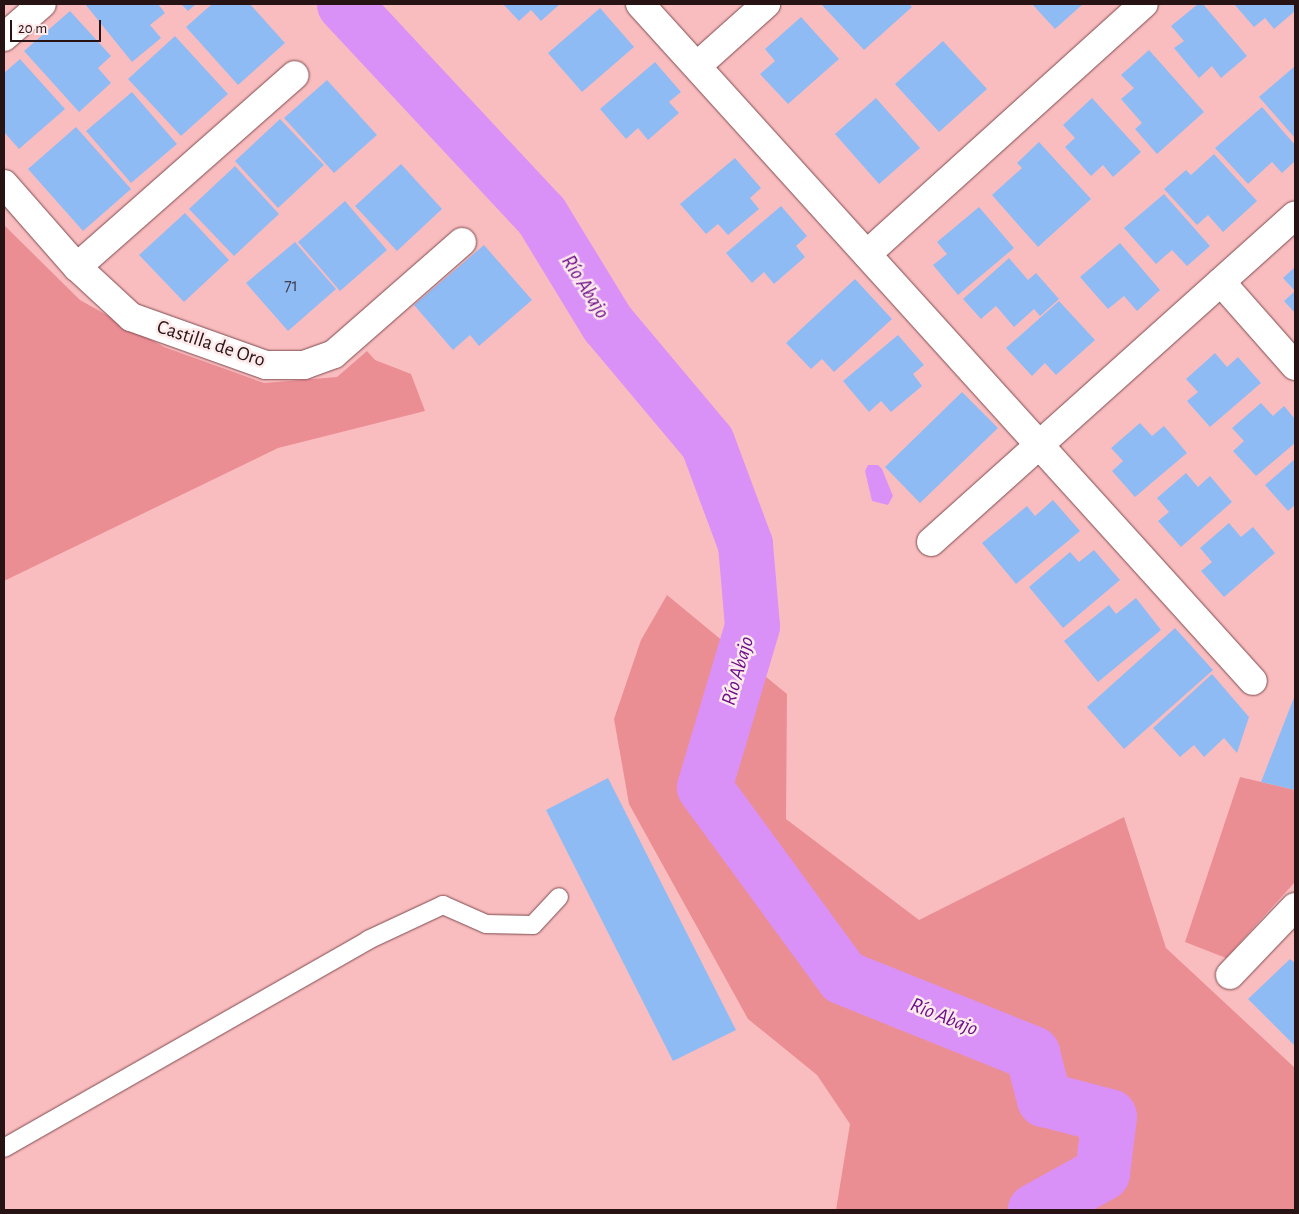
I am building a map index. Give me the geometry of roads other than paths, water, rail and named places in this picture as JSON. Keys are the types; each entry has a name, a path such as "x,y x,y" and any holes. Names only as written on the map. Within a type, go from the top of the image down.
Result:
{"street":[{"path":"4,37 42,4"},
{"path":"640,4 1253,680"},
{"path":"697,66 766,4"},
{"path":"867,254 1144,4"},
{"path":"77,267 295,74"},
{"name":"Castilla de Oro","path":"4,184 77,267 131,317 266,365 304,365 334,354 462,242"},
{"path":"931,542 1295,215"},
{"path":"1221,282 1295,366"},
{"path":"1230,975 1295,907"}],"lane":[{"path":"4,1148 368,940 443,905 486,924 533,925 560,897"}],"waterway":[{"name":"Río Abajo","path":"344,4 541,215 607,323 707,442 745,544 752,626 704,787 843,977 1032,1053 1044,1099 1109,1116 1102,1173 1035,1210"}]}
